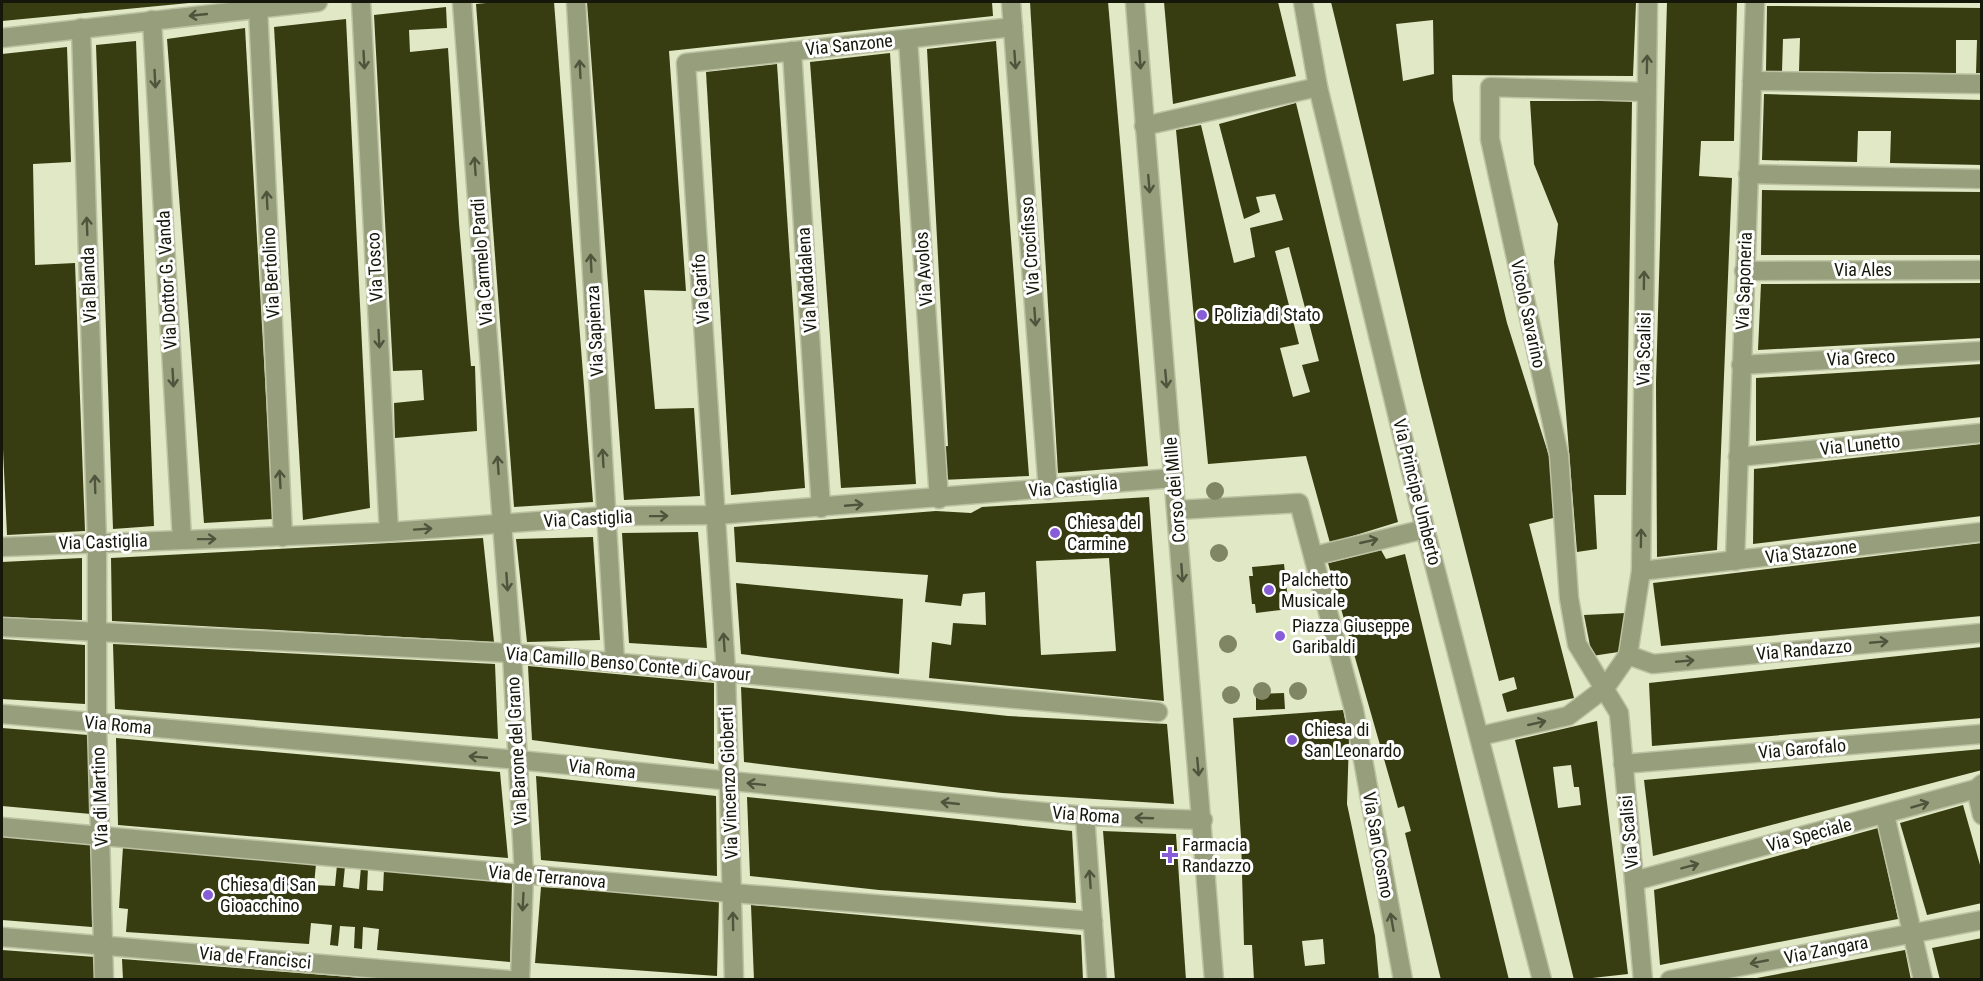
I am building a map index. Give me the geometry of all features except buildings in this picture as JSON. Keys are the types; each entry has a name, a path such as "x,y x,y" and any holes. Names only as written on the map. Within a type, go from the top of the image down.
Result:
{"street":[{"path":"2,38 318,2"},
{"name":"Via Tosco","path":"361,2 388,532"},
{"name":"Via Carmelo Pardi","path":"462,2 502,523"},
{"name":"Via Sapienza","path":"576,2 615,661"},
{"name":"Via Crocifisso","path":"1011,2 1048,490"},
{"name":"Corso dei Mille","path":"1135,2 1203,820 1214,980"},
{"name":"Via Principe Umberto","path":"1302,2 1318,87 1425,529 1542,980"},
{"name":"Via Scalisi","path":"1479,736 1568,716 1605,688 1628,655 1641,571 1648,2"},
{"name":"Via Saponeria","path":"1735,561 1755,2"},
{"name":"Via Bertolino","path":"258,8 283,537"},
{"name":"Via Dottor G. Vanda","path":"152,20 182,539"},
{"name":"Via Sanzone","path":"686,63 1013,27"},
{"name":"Via Blanda","path":"81,28 97,543"},
{"name":"Via Avolos","path":"908,39 939,499"},
{"name":"Via Maddalena","path":"792,51 821,508"},
{"name":"Via Garifo","path":"686,63 716,515"},
{"path":"1752,81 1982,84"},
{"path":"1144,126 1318,87"},
{"name":"Vicolo Savarino","path":"1605,688 1577,644 1569,598 1559,455 1490,139 1490,87 1646,92"},
{"path":"1748,174 1982,179"},
{"name":"Via Ales","path":"1744,271 1982,270"},
{"name":"Via Greco","path":"1741,365 1982,351"},
{"name":"Via Lunetto","path":"1738,457 1982,433"},
{"name":"Via Castiglia","path":"2,547 388,532 606,516 716,515 939,499 1174,478"},
{"path":"1177,510 1299,503 1314,556 1425,529"},
{"name":"Via Vincenzo Gioberti","path":"716,515 726,672 734,980"},
{"name":"Via Barone del Grano","path":"502,523 512,653 524,875 520,980"},
{"name":"Via Stazzone","path":"1641,571 1982,532"},
{"name":"Via di Martino","path":"97,543 98,723 104,980"},
{"name":"Via San Cosmo","path":"1314,556 1354,710 1403,980"},
{"name":"Via Camillo Benso Conte di Cavour","path":"2,627 512,653 1158,712"},
{"name":"Via Randazzo","path":"1628,655 1653,664 1982,633"},
{"name":"Via Scalisi","path":"1605,688 1618,713 1643,980"},
{"name":"Via Roma","path":"2,714 518,760 1085,816 1203,820"},
{"name":"Via Garofalo","path":"1623,764 1982,734"},
{"path":"1979,786 1982,815"},
{"name":"Via Speciale","path":"1634,881 1885,815 1979,786"},
{"path":"1885,815 1923,980"},
{"path":"1085,816 1097,980"},
{"name":"Via de Terranova","path":"2,826 524,875 1093,921"},
{"name":"Via Zangara","path":"1670,980 1982,920"},
{"name":"Via de Francisci","path":"2,937 509,980"}],"place":[{"name":"Polizia di Stato","path":"1202,315"},
{"name":"Chiesa del Carmine","path":"1055,533"},
{"name":"Palchetto Musicale","path":"1269,590"},
{"name":"Piazza Giuseppe Garibaldi","path":"1280,636"},
{"name":"Chiesa di San Leonardo","path":"1292,740"},
{"name":"Farmacia Randazzo","path":"1170,855"},
{"name":"Chiesa di San Gioacchino","path":"208,895"}]}
